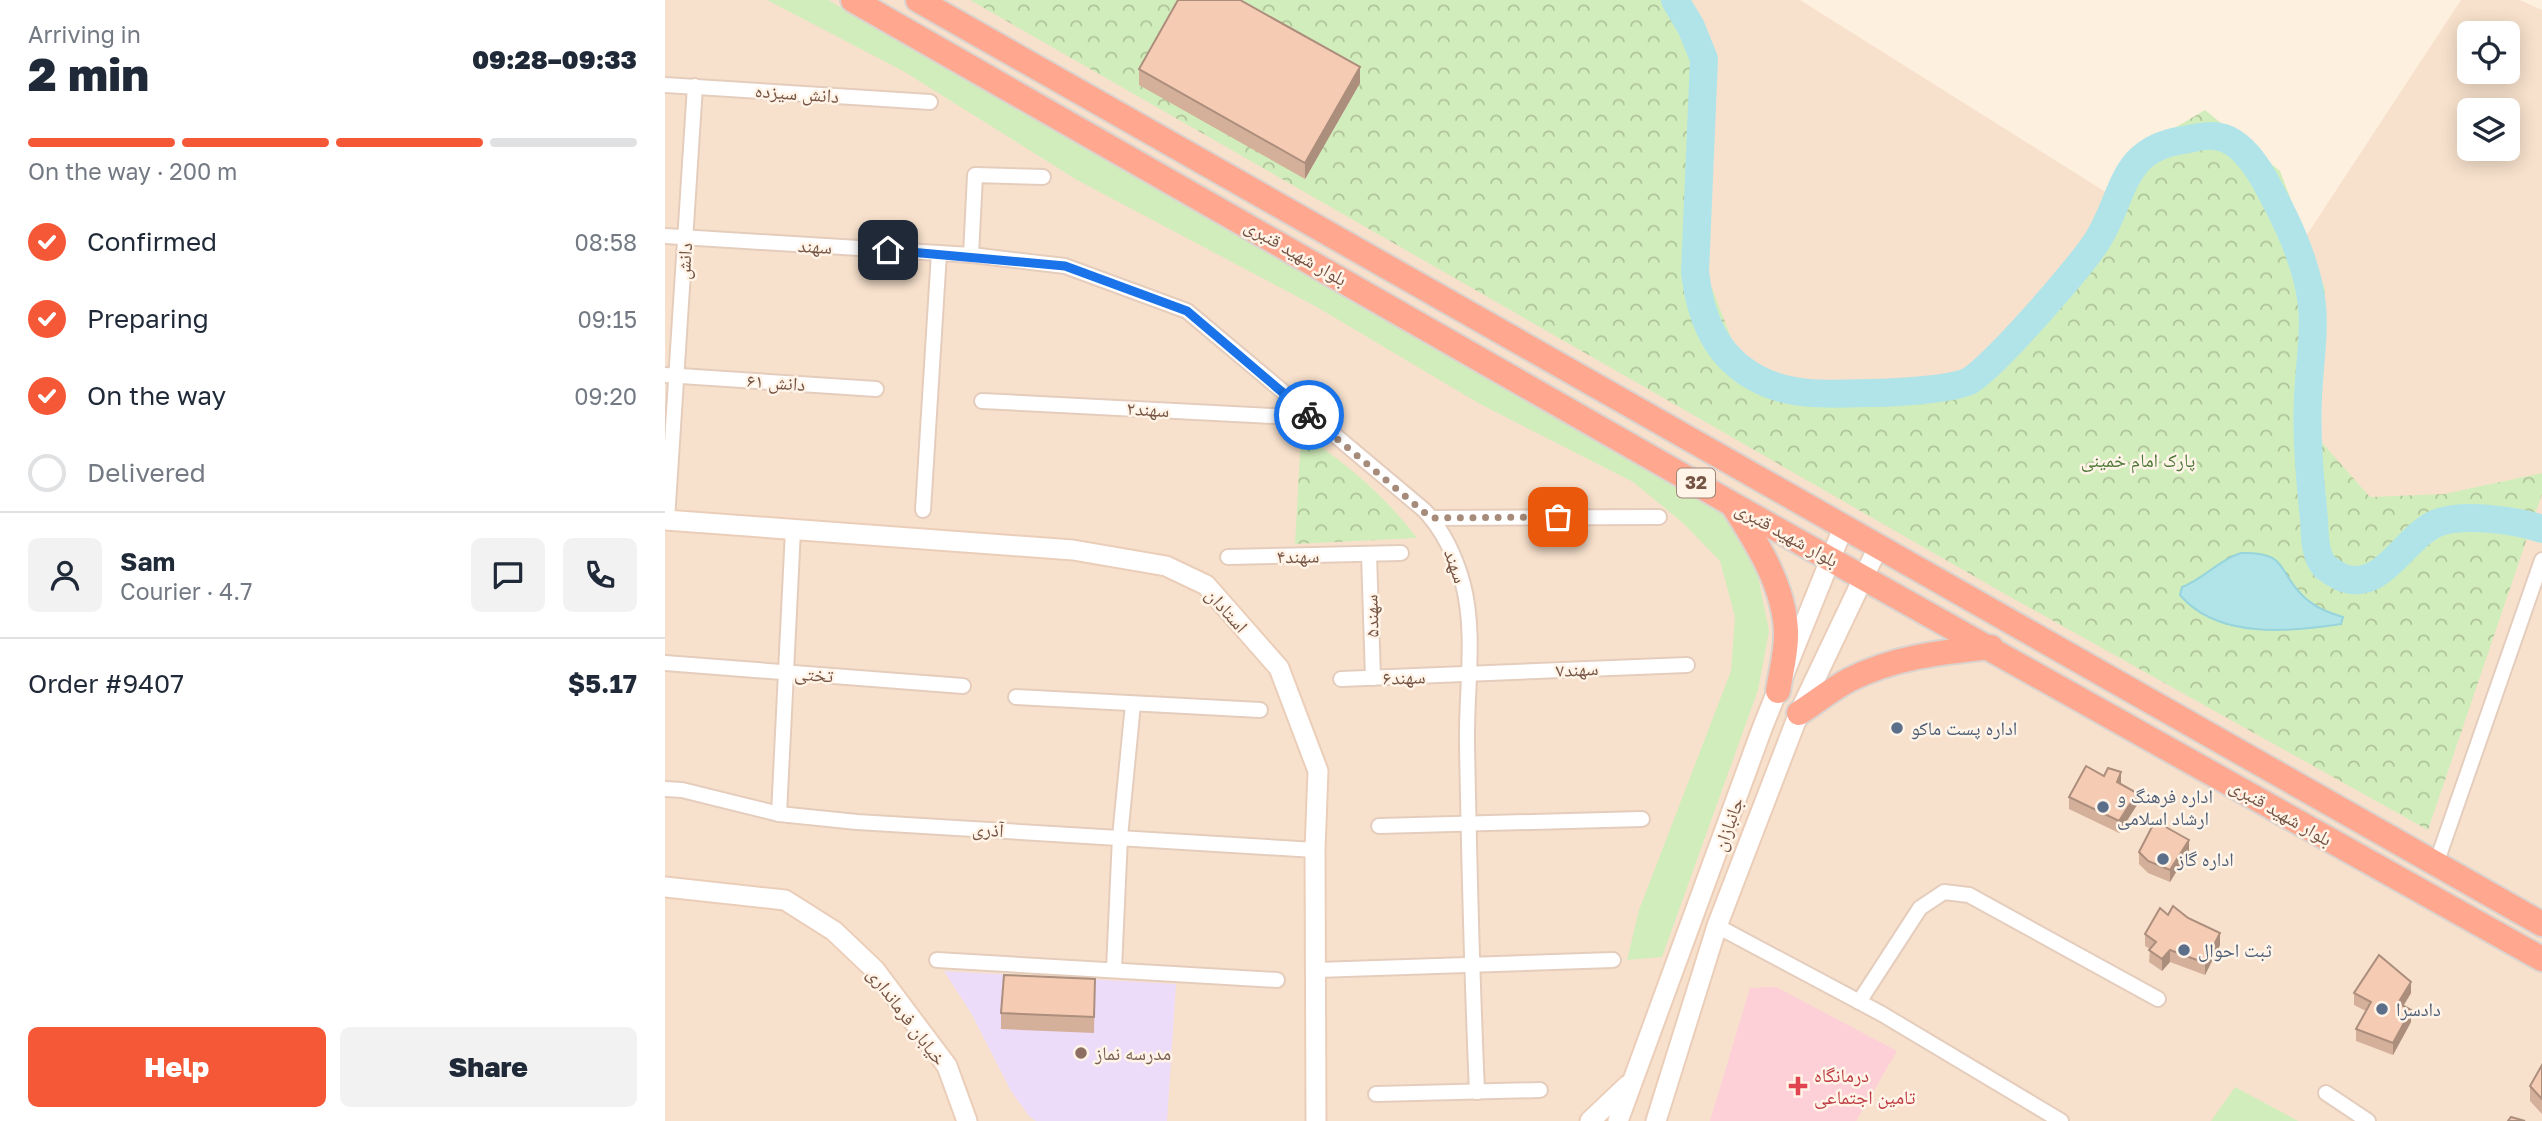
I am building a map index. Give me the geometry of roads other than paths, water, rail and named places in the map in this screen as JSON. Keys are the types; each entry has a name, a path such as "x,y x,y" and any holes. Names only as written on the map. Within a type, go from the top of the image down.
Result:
{"highway":[{"name":"بلوار شهید قنبری","path":"853,0 1212,203 1732,504 2542,958"},
{"name":"بلوار شهید قنبری","path":"919,0 2542,924"},
{"path":"1212,203 1228,175"},
{"path":"1732,504 1765,556 1778,595 1786,631 1779,691"},
{"path":"1799,713 1848,680 1888,664 1933,653 1991,647"}],"main road":[{"name":"استادان","path":"666,520 1001,544 1131,558 1166,565 1206,585 1279,668 1318,771 1315,850 1316,1121"},
{"name":"جانبازان","path":"1618,1121 1638,1073 1763,726 1843,528"},
{"name":"جانبازان","path":"1656,1121 1717,926 1799,713 1878,547"},
{"path":"1763,726 1784,726 1789,739"},
{"name":"خیابان فرمانداری","path":"665,887 785,900 834,931 875,970 947,1066 968,1121"},
{"path":"1590,1121 1638,1073"}],"street":[{"name":"دانش سیزده","path":"665,85 930,102"},
{"name":"دانش","path":"666,520 671,375 685,238 695,86"},
{"path":"971,255 975,175 1043,177"},
{"name":"سهند","path":"665,236 971,255 1065,266 1187,311 1431,518 1443,531 1464,586 1468,629 1468,823 1476,1092"},
{"path":"923,510 939,253"},
{"name":"دانش ۶۱","path":"671,375 876,389"},
{"name":"سهند۲","path":"982,401 1313,418"},
{"path":"1431,518 1659,517"},
{"path":"779,814 793,530"},
{"name":"سهند۴","path":"1228,557 1401,553"},
{"name":"سهند۵","path":"1369,554 1373,678"},
{"path":"2436,864 2542,560"},
{"name":"تختی","path":"665,663 963,686"},
{"name":"سهند۷","path":"1468,675 1687,665"},
{"name":"سهند۶","path":"1341,679 1468,675"},
{"path":"1016,697 1260,710"},
{"path":"1114,969 1120,837 1133,704"},
{"name":"آذری","path":"665,789 682,790 779,814 857,822 1315,850"},
{"path":"1378,825 1642,819"},
{"path":"1859,1002 1920,908 1944,892 1969,895 2158,999"},
{"path":"1717,926 1859,1002 2061,1121"},
{"path":"937,960 1277,980"},
{"path":"1317,970 1613,960"},
{"path":"1376,1094 1540,1090"},
{"path":"2326,1093 2368,1121"}],"water":[{"path":"2241,553 2266,555 2279,563 2309,602 2343,617 2341,624 2277,630 2234,626 2195,609 2180,595 2182,587"}],"waterway":[{"path":"1675,0 1691,27 1704,59 1695,272 1697,288 1706,319 1720,346 1742,369 1756,378 1783,388 1825,394 1919,390 1967,382 2014,340 2088,254 2135,164 2162,145 2201,137 2221,137 2243,150 2264,179 2293,237 2308,283 2313,322 2308,413 2309,458 2316,544 2325,567 2343,578 2357,580 2370,577 2393,561 2425,530 2448,520 2490,519 2542,529"}],"place":[{"name":"اداره پست ماکو","path":"1897,728"},
{"name":"اداره فرهنگ و ارشاد اسلامی","path":"2103,807"},
{"name":"اداره گاز","path":"2163,859"},
{"name":"ثبت احوال","path":"2184,950"},
{"name":"دادسرا","path":"2382,1009"},
{"name":"مدرسه نماز","path":"1081,1053"},
{"name":"درمانگاه تامین اجتماعی","path":"1798,1086"}],"park label":[{"name":"پارک امام خمینی","path":"2138,460"}]}
